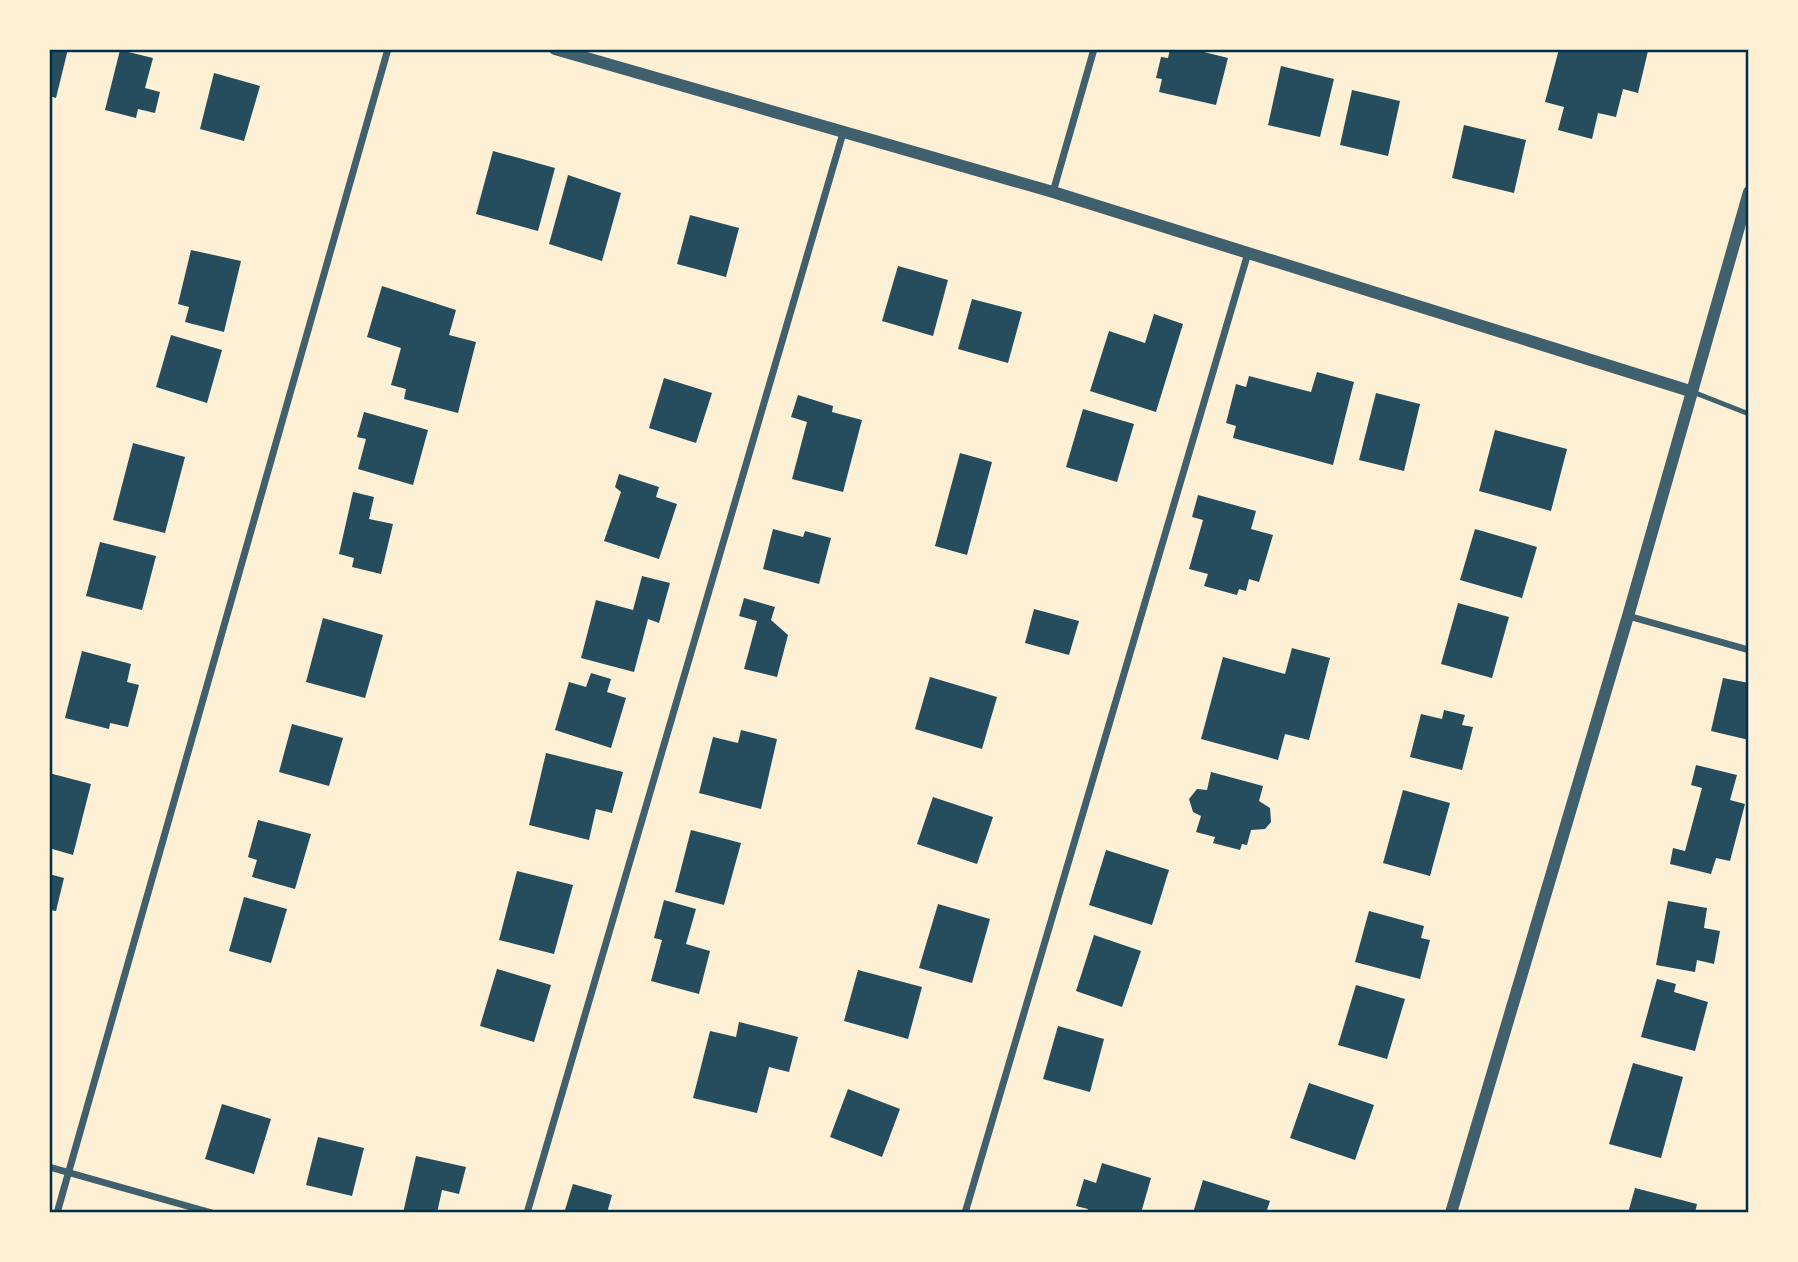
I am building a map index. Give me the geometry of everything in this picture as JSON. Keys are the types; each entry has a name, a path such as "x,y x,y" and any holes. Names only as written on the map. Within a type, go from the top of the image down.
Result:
{"street":[{"path":"57,1213 388,49"},
{"path":"555,49 1053,192 1690,391"},
{"path":"1053,192 1094,49"},
{"path":"527,1213 844,133"},
{"path":"1451,1213 1628,616 1690,391 1749,192"},
{"path":"965,1213 1248,253"},
{"path":"1628,616 1749,650"},
{"path":"49,1167 212,1213"}],"lane":[{"path":"1690,391 1749,414"}],"building":[{"path":"49,49 68,49 56,98 49,96"},
{"path":"1170,49 1192,49 1228,58 1216,105 1159,92 1162,79 1156,78 1161,57 1168,58"},
{"path":"1559,49 1648,51 1638,93 1623,89 1616,117 1598,113 1592,139 1558,130 1564,107 1545,102"},
{"path":"120,50 153,58 145,88 160,92 155,113 138,109 136,118 105,110"},
{"path":"1281,66 1334,79 1320,137 1268,125"},
{"path":"214,73 260,86 244,141 200,129"},
{"path":"1352,90 1400,101 1388,156 1340,145"},
{"path":"1464,125 1526,140 1514,193 1452,178"},
{"path":"493,151 555,168 538,231 476,214"},
{"path":"568,175 621,193 602,261 549,244"},
{"path":"690,215 739,228 726,277 677,264"},
{"path":"191,250 241,261 224,332 185,322 189,307 178,304"},
{"path":"898,266 948,280 933,336 882,321"},
{"path":"382,286 456,310 449,335 476,342 458,413 404,399 406,389 391,385 401,348 367,337"},
{"path":"972,299 1022,312 1008,363 958,349"},
{"path":"1154,314 1183,324 1156,412 1090,391 1109,331 1145,343"},
{"path":"171,335 222,350 207,403 156,387"},
{"path":"1317,372 1354,382 1333,465 1233,438 1236,426 1226,423 1236,384 1246,387 1249,376 1311,392"},
{"path":"664,378 712,393 696,443 649,428"},
{"path":"1376,393 1420,404 1404,471 1359,460"},
{"path":"798,395 833,406 832,412 862,420 843,492 792,479 807,422 791,417"},
{"path":"1083,409 1134,424 1117,482 1066,467"},
{"path":"364,412 428,430 413,485 358,469 366,439 357,437"},
{"path":"1495,430 1567,449 1551,511 1479,491"},
{"path":"133,443 185,457 165,533 113,520"},
{"path":"960,453 992,462 967,555 935,546"},
{"path":"619,474 659,487 656,497 677,504 659,559 604,541 621,492 615,487"},
{"path":"353,492 374,497 369,519 393,524 381,574 352,567 354,558 339,554"},
{"path":"1198,495 1256,511 1251,529 1273,535 1259,582 1249,579 1246,591 1239,589 1237,595 1204,586 1208,574 1189,569 1203,520 1192,517"},
{"path":"773,529 803,537 805,531 831,538 819,584 763,569"},
{"path":"1475,529 1537,547 1522,598 1460,580"},
{"path":"100,542 156,556 142,610 86,596"},
{"path":"642,576 670,583 659,623 648,619 634,672 581,658 596,600 633,610"},
{"path":"744,598 775,607 771,620 788,635 777,677 744,669 757,621 739,616"},
{"path":"1458,603 1509,617 1492,678 1441,664"},
{"path":"1034,609 1079,621 1069,655 1025,643"},
{"path":"323,618 383,635 365,698 306,682"},
{"path":"1292,648 1330,658 1309,740 1285,734 1278,760 1201,739 1223,657 1285,674"},
{"path":"82,651 131,664 127,682 139,685 128,727 110,723 109,729 65,718"},
{"path":"591,673 611,679 607,692 626,698 611,748 555,730 569,682 586,687"},
{"path":"930,677 997,697 982,749 915,729"},
{"path":"1723,678 1749,683 1749,740 1711,731"},
{"path":"1444,710 1465,715 1462,725 1473,727 1462,770 1410,757 1421,714 1442,719"},
{"path":"292,724 343,738 329,786 279,772"},
{"path":"741,730 777,739 761,809 699,793 713,737 738,743"},
{"path":"546,753 623,772 612,813 596,809 589,840 529,825"},
{"path":"1696,765 1737,775 1730,800 1745,804 1730,861 1716,858 1711,874 1670,864 1673,848 1685,851 1702,788 1691,785"},
{"path":"1211,772 1263,786 1259,801 1270,808 1271,822 1265,829 1251,830 1247,845 1242,844 1240,850 1213,843 1215,837 1196,832 1201,816 1193,812 1189,799 1197,789 1207,790"},
{"path":"49,773 91,784 73,855 49,848"},
{"path":"1403,790 1450,803 1430,876 1383,863"},
{"path":"933,797 993,817 977,864 917,844"},
{"path":"258,820 311,834 295,889 252,877 257,860 248,857"},
{"path":"691,830 741,843 724,905 675,892"},
{"path":"1106,850 1169,870 1152,925 1089,905"},
{"path":"517,871 573,885 554,954 499,940"},
{"path":"49,874 64,878 56,911 49,910"},
{"path":"244,897 287,909 271,963 229,951"},
{"path":"664,900 696,909 686,944 710,951 699,994 651,981 662,940 654,938"},
{"path":"1668,901 1707,908 1704,928 1720,931 1714,964 1697,960 1695,972 1656,965"},
{"path":"938,904 990,919 972,983 919,968"},
{"path":"1369,911 1424,926 1421,938 1430,940 1420,979 1355,962"},
{"path":"1094,935 1141,951 1122,1007 1076,991"},
{"path":"497,969 551,985 534,1042 480,1026"},
{"path":"858,970 922,987 908,1039 844,1021"},
{"path":"1657,979 1676,984 1674,992 1708,1002 1695,1051 1641,1037"},
{"path":"1356,985 1405,999 1387,1059 1338,1045"},
{"path":"739,1022 798,1037 789,1072 769,1067 757,1113 693,1098 710,1031 736,1037"},
{"path":"1058,1026 1104,1039 1090,1092 1043,1079"},
{"path":"1633,1063 1683,1077 1661,1158 1609,1144"},
{"path":"1309,1083 1374,1105 1355,1160 1290,1138"},
{"path":"848,1089 900,1109 882,1157 830,1137"},
{"path":"222,1104 271,1119 254,1174 205,1159"},
{"path":"318,1137 364,1148 352,1196 306,1185"},
{"path":"416,1156 466,1167 459,1194 442,1190 437,1213 403,1213"},
{"path":"1102,1163 1151,1178 1141,1213 1087,1213 1088,1209 1076,1206 1084,1179 1096,1183"},
{"path":"1203,1180 1270,1201 1266,1213 1193,1213"},
{"path":"573,1184 612,1195 607,1213 564,1213"},
{"path":"1635,1188 1697,1204 1695,1213 1628,1213"}]}
